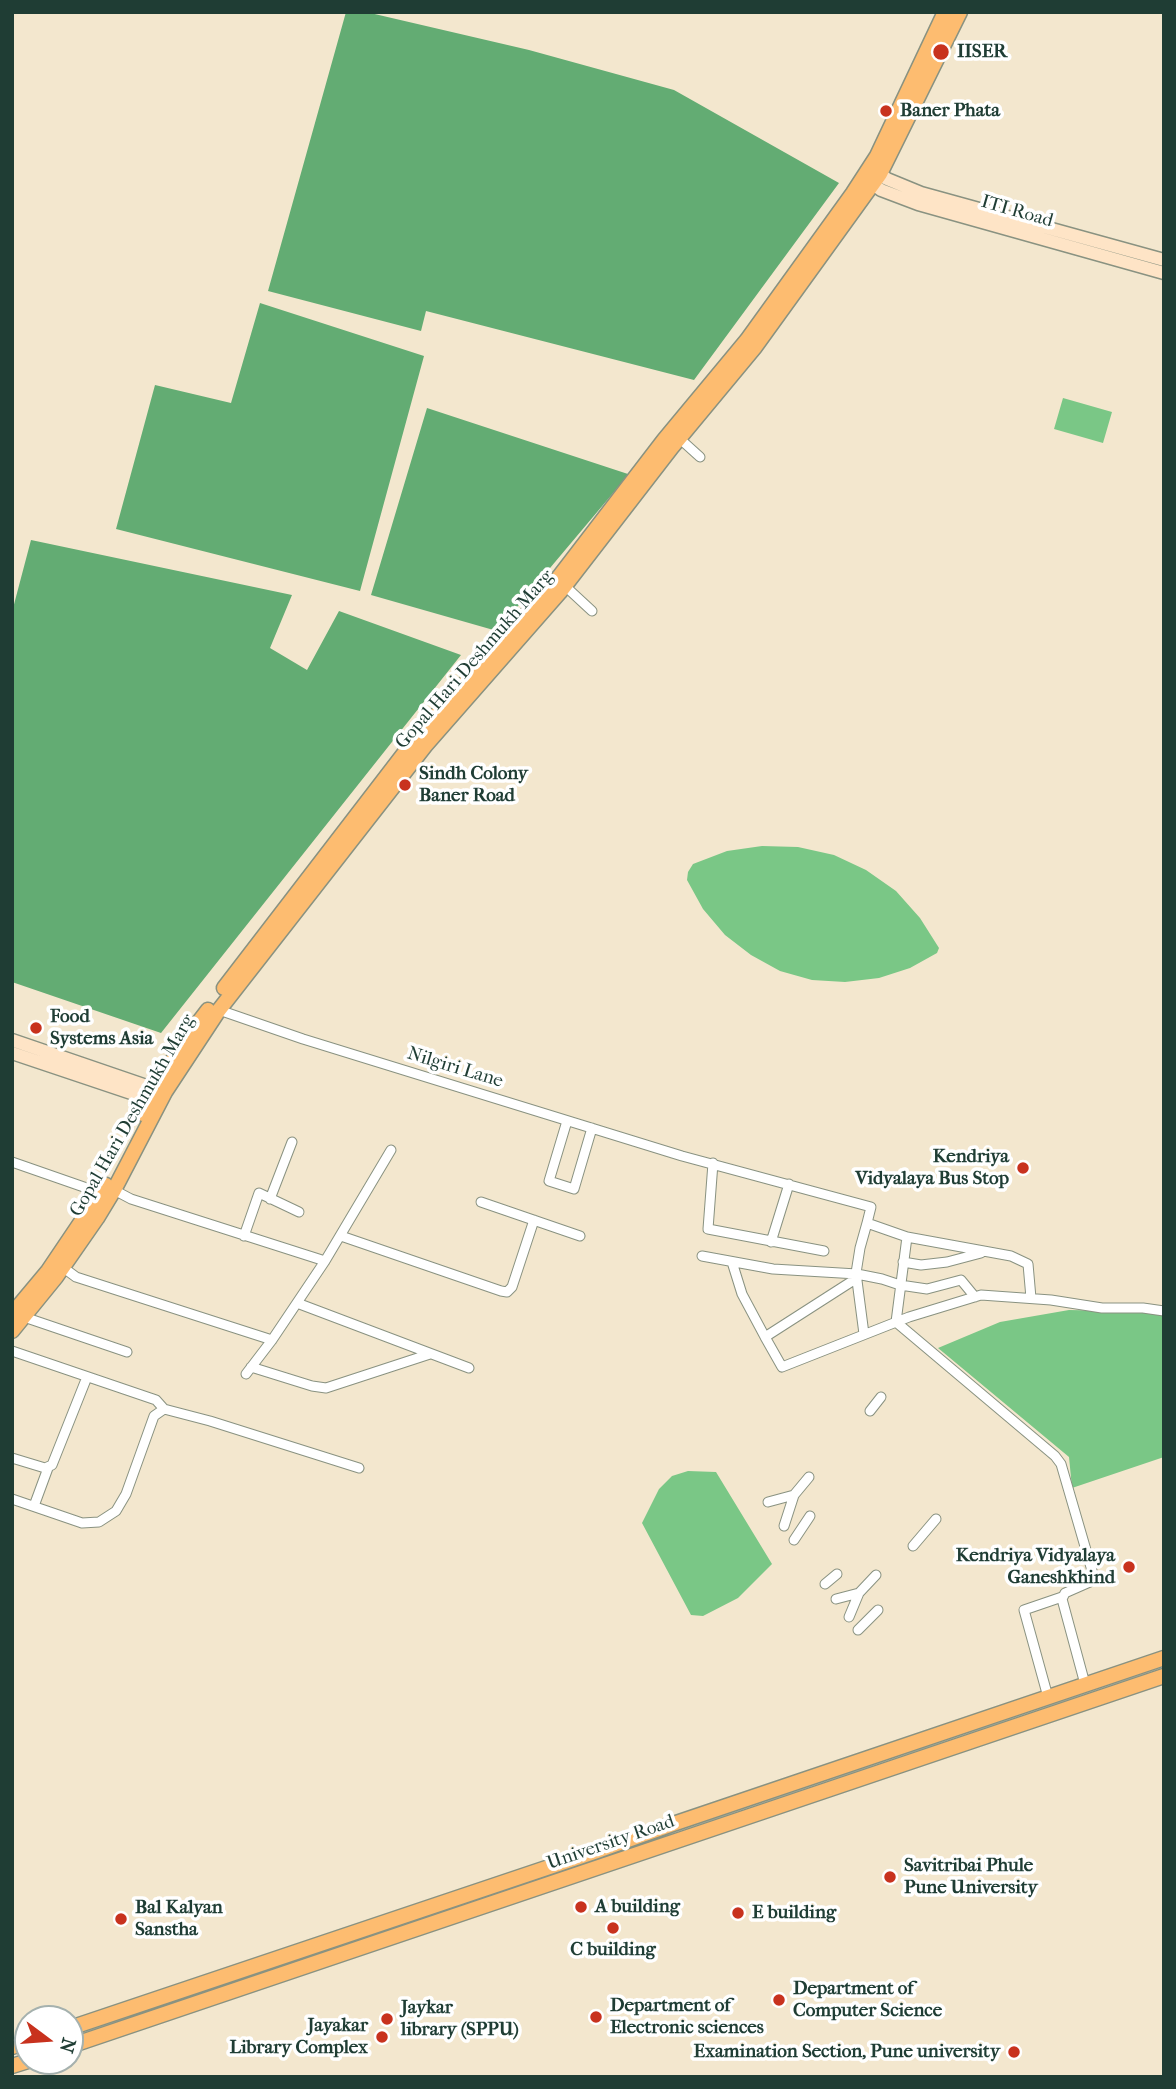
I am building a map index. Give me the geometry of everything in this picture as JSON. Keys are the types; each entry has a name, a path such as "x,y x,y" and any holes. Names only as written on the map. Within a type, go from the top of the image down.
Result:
{"main road":[{"name":"Gopal Hari Deshmukh Marg","path":"12,1331 18,1315 59,1263 108,1191 186,1040 236,971 574,558 664,440 747,340 872,176 945,12"},
{"name":"Gopal Hari Deshmukh Marg","path":"158,1096 219,1010 407,760 565,586 679,438 755,347 872,176 960,12"},
{"name":"ITI Road","path":"872,176 1109,251 1164,273"},
{"name":"ITI Road","path":"1109,251 1164,260"},
{"path":"12,1040 158,1096"},
{"path":"12,1053 158,1096"},
{"name":"University Road","path":"84,2023 1164,1658"},
{"name":"University Road","path":"84,2041 1164,1676"}],"street":[{"path":"679,438 700,457"},
{"path":"565,586 592,611"},
{"name":"Nilgiri Lane","path":"219,1010 309,1041 682,1156 871,1206 867,1223"},
{"path":"567,1121 549,1181 574,1189 592,1128"},
{"path":"270,1199 292,1142"},
{"path":"391,1150 325,1261 249,1371 326,1388 430,1354"},
{"path":"12,1162 325,1261"},
{"path":"713,1163 708,1229 824,1251"},
{"path":"771,1242 789,1184"},
{"path":"244,1236 259,1193 299,1212"},
{"path":"481,1202 580,1236"},
{"path":"341,1236 507,1292 512,1287 534,1220"},
{"path":"864,1335 857,1276 860,1248 867,1223 907,1237 1011,1256 1028,1264 1031,1298"},
{"path":"896,1322 907,1237"},
{"path":"903,1262 921,1265 947,1262 986,1252"},
{"path":"702,1256 773,1269 882,1279 927,1289 961,1280 975,1297"},
{"path":"732,1262 742,1294 782,1367 896,1322 981,1295 1051,1300 1102,1308 1164,1311"},
{"path":"59,1263 76,1277 272,1340"},
{"path":"765,1337 857,1276"},
{"path":"297,1303 470,1368"},
{"path":"18,1315 127,1352"},
{"path":"896,1322 1058,1460 1093,1574 1090,1582 1066,1592 1062,1597 1024,1610 1048,1697"},
{"path":"12,1351 156,1400 164,1409 359,1468"},
{"path":"34,1506 48,1468 54,1464 87,1377"},
{"path":"870,1411 881,1397"},
{"path":"12,1499 82,1523 99,1522 116,1511 126,1494 154,1416 164,1409"},
{"path":"12,1458 48,1468"},
{"path":"784,1525 794,1495 808,1477"},
{"path":"768,1502 794,1495"},
{"path":"794,1540 810,1516"},
{"path":"913,1546 936,1519"},
{"path":"825,1584 837,1574"},
{"path":"849,1618 859,1593 876,1575"},
{"path":"836,1599 859,1593"},
{"path":"1062,1597 1085,1684"},
{"path":"858,1630 878,1610"}],"green space":[{"path":"346,12 366,12 529,50 674,90 839,183 694,380 426,311 421,331 268,291"},
{"path":"260,303 424,356 360,591 116,529 155,385 231,403"},
{"path":"1063,398 1112,412 1103,443 1054,429"},
{"path":"427,408 631,475 497,631 371,595"},
{"path":"31,540 292,595 270,648 307,670 339,611 461,655 161,1033 12,982 12,612"},
{"path":"762,846 798,847 834,855 866,870 896,891 920,918 939,948 937,953 910,968 879,978 845,982 812,980 780,971 751,955 725,935 703,909 687,880 693,864 727,851"},
{"path":"1069,1310 1164,1312 1164,1457 1072,1488 1069,1457 938,1348 1000,1322"},
{"path":"688,1471 716,1472 772,1564 738,1598 703,1616 691,1615 642,1523 659,1489 672,1476"}],"place":[{"name":"IISER","path":"941,52"},
{"name":"Baner Phata","path":"886,111"},
{"name":"Sindh Colony Baner Road","path":"405,785"},
{"name":"Food Systems Asia","path":"36,1028"},
{"name":"Kendriya Vidyalaya Bus Stop","path":"1023,1168"},
{"name":"Kendriya Vidyalaya Ganeshkhind","path":"1129,1567"},
{"name":"Savitribai Phule Pune University","path":"890,1877"},
{"name":"A building","path":"581,1907"},
{"name":"E building","path":"738,1913"},
{"name":"Bal Kalyan Sanstha","path":"121,1919"},
{"name":"C building","path":"613,1928"},
{"name":"Department of Computer Science","path":"779,2000"},
{"name":"Department of Electronic sciences","path":"596,2017"},
{"name":"Jaykar library (SPPU)","path":"387,2019"},
{"name":"Jayakar Library Complex","path":"382,2037"},
{"name":"Examination Section, Pune university","path":"1014,2052"}]}
